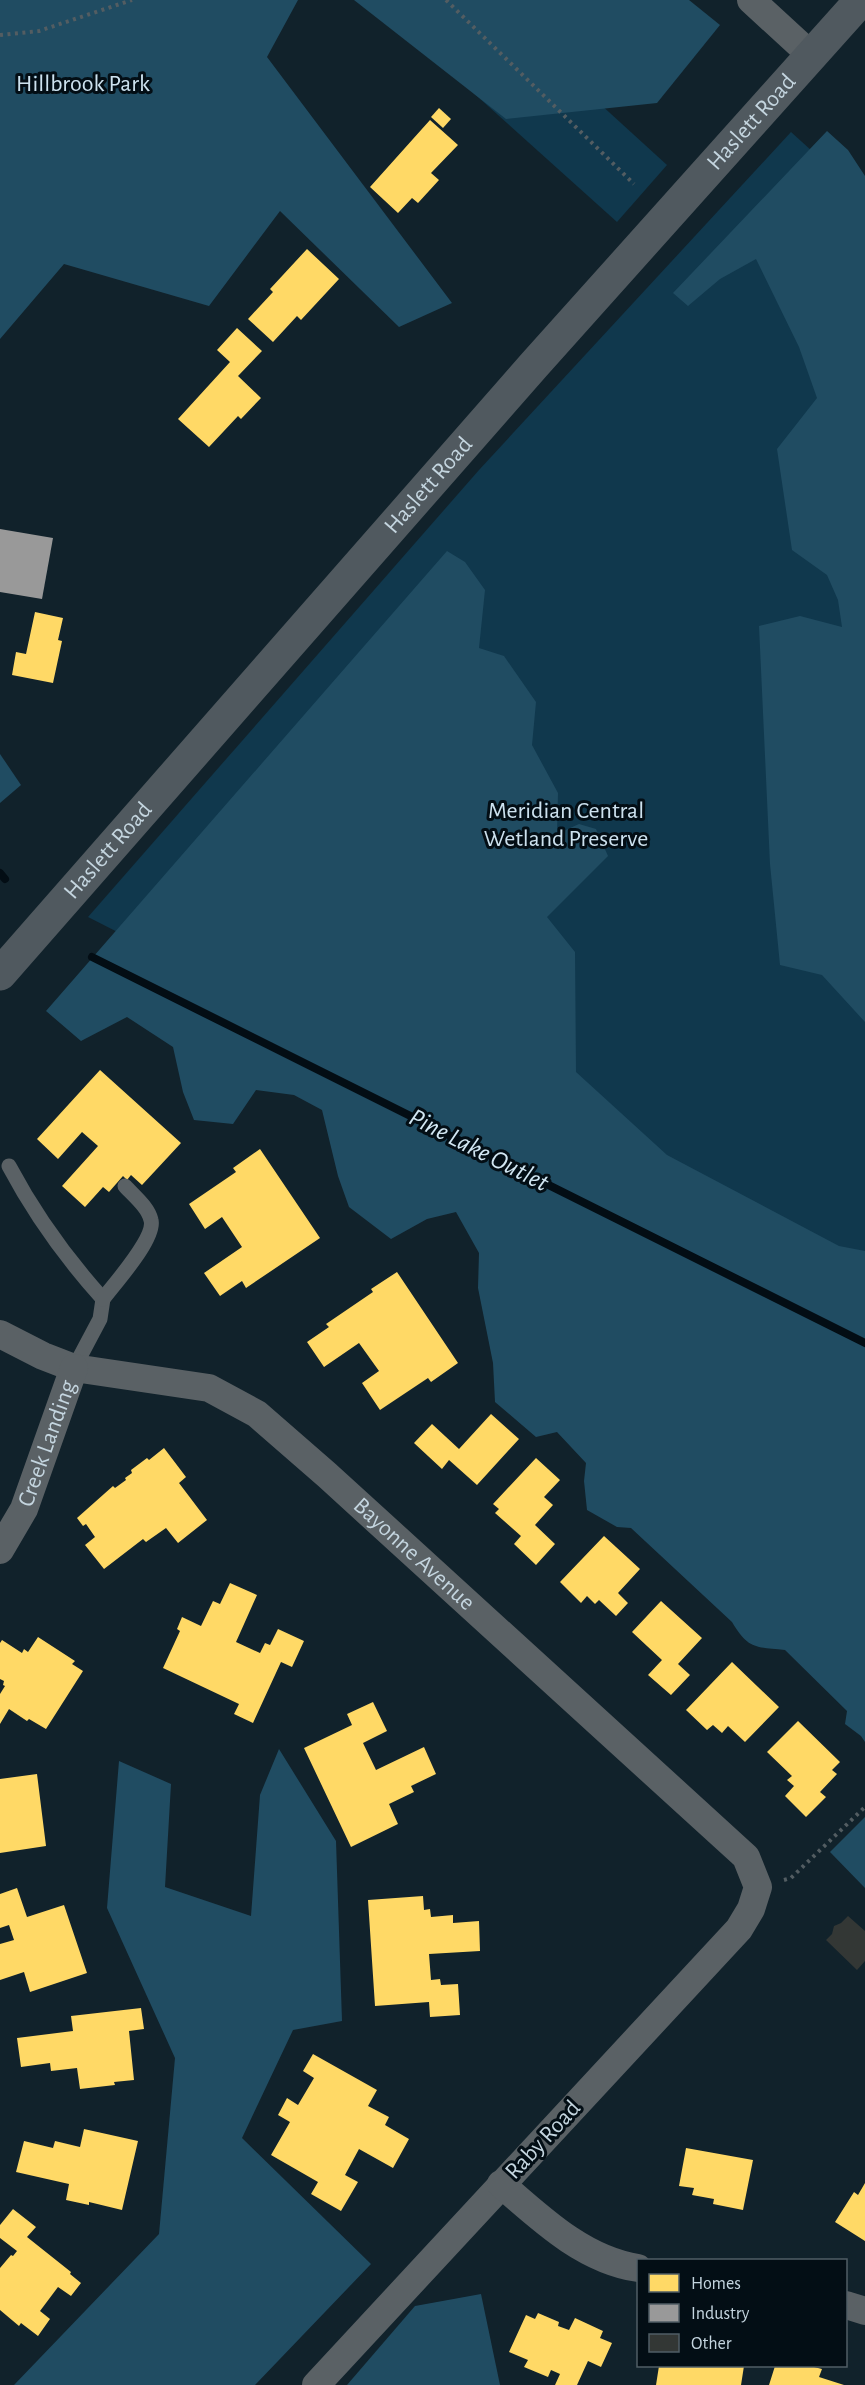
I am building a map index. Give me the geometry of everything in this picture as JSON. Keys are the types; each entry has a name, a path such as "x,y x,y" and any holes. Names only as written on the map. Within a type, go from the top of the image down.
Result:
{"main road":[{"name":"Haslett Road","path":"0,974 527,374 861,0"}],"street":[{"path":"750,0 812,56"},
{"name":"Bayonne Avenue","path":"0,1334 43,1356 74,1368 208,1388 257,1414 336,1483 746,1857 758,1887"},
{"name":"Creek Landing","path":"0,1550 24,1509 74,1368"},
{"name":"Raby Road","path":"316,2385 739,1929 751,1909 758,1887"},
{"path":"501,2184 578,2246 603,2258 637,2267"},
{"path":"847,2305 865,2311"}],"lane":[{"path":"9,1166 48,1234 103,1299"},
{"path":"74,1368 100,1319 103,1299 151,1233 151,1218 125,1186"}],"path":[{"path":"0,35 39,31 132,0"},
{"path":"446,0 634,184"},
{"path":"758,1887 791,1878 865,1807"}],"green space":[{"name":"Hillbrook Park","path":"0,0 298,0 267,57 452,303 399,327 280,211 209,306 64,264 0,339"},
{"path":"354,0 689,0 720,25 657,103 506,119"},
{"path":"370,0 486,0 667,165 617,222"},
{"path":"827,131 848,150 865,176 865,1022 822,975 780,965 770,864 759,626 800,616 842,627 838,600 827,575 792,550 777,449 817,398 799,347 756,259 720,279 688,306 673,293"},
{"name":"Meridian Central Wetland Preserve","path":"791,132 865,199 865,1313 88,917 479,470"},
{"path":"447,551 465,562 485,590 479,648 504,656 536,702 532,745 558,793 557,834 579,824 596,829 608,856 547,917 575,952 576,1072 667,1155 839,1246 865,1251 865,1742 845,1724 847,1711 785,1650 759,1647 748,1642 732,1622 631,1528 617,1527 587,1510 584,1481 586,1463 557,1432 536,1437 495,1402 493,1363 478,1288 479,1253 456,1212 427,1219 391,1239 349,1207 338,1176 322,1110 294,1095 256,1090 233,1124 194,1120 183,1092 173,1047 127,1017 81,1041 46,1011"},
{"path":"0,754 21,785 0,803"},
{"path":"279,1749 336,1841 342,2021 293,2030 242,2138 371,2264 255,2385 14,2385 159,2234 175,2058 107,1908 119,1761 171,1784 165,1887 251,1916 260,1795"},
{"path":"865,1817 865,1888 830,1852"},
{"path":"481,2294 500,2385 347,2385 415,2306"}],"building: Homes":[{"path":"439,108 451,119 443,128 431,117"},
{"path":"430,120 458,145 431,173 439,180 418,203 412,198 398,213 370,187"},
{"path":"307,249 339,279 301,320 297,316 273,342 248,319 273,292 270,289"},
{"path":"237,328 262,351 238,376 261,398 241,419 238,416 209,447 178,419 230,362 217,350"},
{"path":"35,612 63,618 58,640 62,641 53,683 12,675 16,652 26,654"},
{"path":"100,1070 181,1143 142,1185 131,1175 127,1180 123,1176 109,1192 103,1187 85,1207 62,1186 98,1146 82,1132 58,1159 37,1139"},
{"path":"260,1149 320,1238 246,1288 242,1281 220,1296 204,1273 242,1247 222,1217 205,1229 189,1204 236,1172 233,1168"},
{"path":"397,1272 458,1363 431,1382 428,1378 380,1410 362,1383 379,1371 359,1343 324,1367 307,1342 329,1327 326,1324 373,1292 371,1289"},
{"path":"491,1414 519,1439 477,1485 449,1460 442,1469 414,1443 432,1424 459,1449"},
{"path":"164,1448 186,1477 179,1483 207,1520 178,1543 166,1528 146,1542 143,1539 104,1569 85,1545 95,1537 86,1524 83,1526 77,1518 113,1486 115,1488 126,1480 125,1478 132,1473 131,1470"},
{"path":"536,1458 560,1480 544,1497 553,1505 535,1525 555,1544 536,1565 514,1544 521,1536 495,1513 499,1509 493,1504"},
{"path":"604,1536 640,1569 618,1593 628,1603 616,1616 599,1600 595,1604 587,1596 581,1603 560,1582"},
{"path":"230,1583 257,1595 236,1642 260,1653 265,1643 270,1645 278,1629 304,1641 292,1667 281,1662 253,1723 234,1714 239,1704 163,1668 180,1631 177,1629 182,1617 201,1626 213,1601 220,1604"},
{"path":"661,1601 702,1638 678,1664 690,1675 671,1695 648,1675 662,1660 632,1632"},
{"path":"38,1637 75,1661 72,1664 83,1671 46,1729 29,1719 27,1721 9,1709 0,1724 0,1694 5,1686 4,1681 0,1679 0,1643 2,1640 22,1653 24,1649 28,1652"},
{"path":"732,1662 779,1707 745,1742 728,1726 722,1733 713,1725 707,1730 686,1710"},
{"path":"373,1702 387,1731 363,1743 376,1770 424,1747 436,1774 411,1786 414,1792 389,1804 398,1824 351,1847 304,1748 352,1725 347,1714"},
{"path":"798,1721 840,1762 832,1770 837,1774 820,1792 826,1797 806,1817 785,1796 794,1786 787,1780 792,1776 767,1752"},
{"path":"37,1774 46,1846 0,1853 0,1779"},
{"path":"17,1888 27,1917 64,1905 87,1973 30,1992 24,1972 0,1980 0,1944 14,1940 9,1925 0,1928 0,1894"},
{"path":"423,1896 424,1910 430,1909 431,1917 453,1915 453,1923 479,1921 480,1951 429,1954 431,1980 440,1979 441,1985 458,1984 460,2015 430,2017 429,2002 375,2006 368,1900"},
{"path":"141,2008 144,2029 129,2031 134,2080 114,2082 115,2085 80,2089 77,2068 51,2071 50,2063 21,2067 17,2038 73,2031 71,2016"},
{"path":"313,2054 377,2090 368,2106 389,2117 385,2125 409,2139 393,2168 359,2149 345,2175 358,2182 341,2211 311,2194 318,2182 271,2155 290,2122 278,2115 287,2098 298,2105 314,2078 303,2071"},
{"path":"84,2129 138,2141 122,2210 89,2202 89,2205 66,2200 69,2184 16,2172 24,2141 53,2148 55,2141 80,2147"},
{"path":"686,2148 753,2160 743,2210 713,2204 714,2199 692,2195 694,2188 679,2186"},
{"path":"865,2183 865,2241 835,2222 854,2192 858,2195"},
{"path":"13,2209 36,2227 27,2237 71,2272 70,2274 81,2283 71,2296 58,2287 40,2311 50,2319 38,2336 21,2323 19,2326 0,2310 0,2268 17,2251 0,2238 0,2225"},
{"path":"538,2313 559,2322 558,2326 569,2330 575,2318 603,2331 600,2338 612,2343 601,2367 588,2361 577,2385 555,2385 560,2374 551,2370 548,2377 524,2367 528,2360 509,2352 526,2315 535,2319"},
{"path":"659,2367 744,2367 741,2385 656,2385"},
{"path":"775,2367 814,2367 822,2369 819,2377 844,2385 769,2385"}],"building: Industry":[{"path":"0,529 53,538 42,599 0,592"}],"building: Other":[{"path":"848,1916 865,1931 865,1961 857,1970 826,1940 832,1934 834,1926"}],"waterway":[{"name":"Pine Lake Outlet","path":"0,873 5,879"},
{"name":"Pine Lake Outlet","path":"92,957 865,1343"}]}
